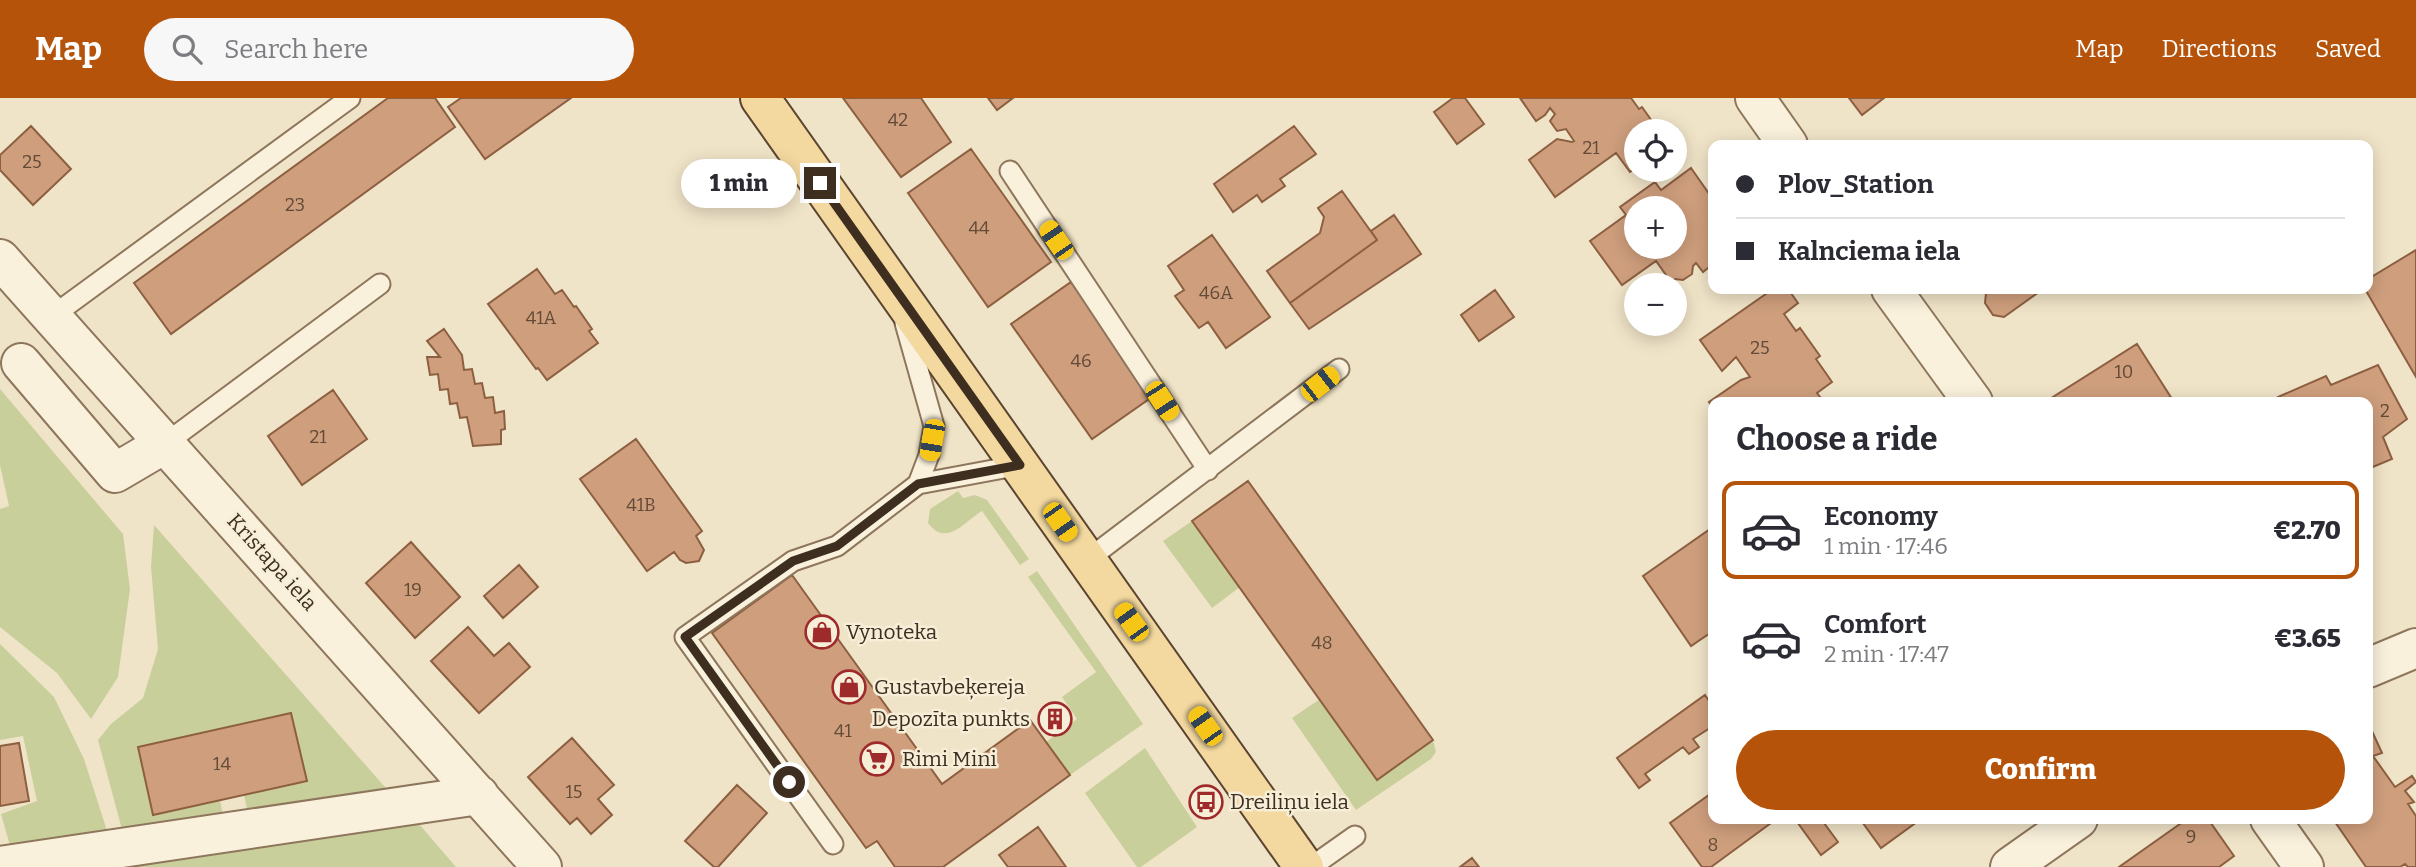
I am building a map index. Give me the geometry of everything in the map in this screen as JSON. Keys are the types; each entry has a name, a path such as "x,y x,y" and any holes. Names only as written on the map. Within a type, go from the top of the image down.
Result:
{"main road":[{"path":"760,98 1304,867"}],"street":[{"path":"1755,98 1784,140"},
{"name":"Kristapa iela","path":"0,259 542,867"},
{"path":"1895,294 1969,397"},
{"path":"57,323 10,366 115,473 166,443"},
{"path":"2373,666 2416,648"},
{"path":"0,866 478,795"},
{"path":"2010,867 2071,824"},
{"path":"2274,824 2304,867"}],"lane":[{"path":"57,323 350,98"},
{"path":"1010,171 1208,470"},
{"path":"166,443 380,284"},
{"path":"895,289 934,425 929,454 918,484"},
{"path":"1087,560 1339,369"},
{"path":"833,844 685,637 793,561 837,546 918,484 1020,465"},
{"path":"1311,867 1355,836"}],"green space":[{"path":"0,389 123,534 130,589 118,677 91,719 57,673 0,627 0,509 9,506 0,465"},
{"path":"958,491 963,498 975,495 987,500 1029,559 1020,565 982,511 948,533 935,530 928,523 930,509"},
{"path":"1192,521 1240,587 1212,608 1163,541"},
{"path":"154,525 392,795 249,818 244,795 306,781 291,713 139,747 153,815 220,800 224,822 124,837 98,740 111,724 143,698 158,649 151,567"},
{"path":"1037,571 1143,724 1070,775 1046,742 1077,719 1062,697 1096,672 1028,577"},
{"path":"0,644 54,697 84,759 110,840 13,856 1,814 37,801 23,736 0,740"},
{"path":"1320,699 1433,740 1436,752 1431,759 1356,810 1292,718"},
{"path":"1145,748 1197,827 1141,867 1137,867 1085,793"},
{"path":"413,817 456,867 53,867"}],"building":[{"path":"388,98 435,98 455,127 171,334 134,283"},
{"path":"461,98 571,98 485,159 448,107"},
{"path":"843,98 921,98 951,142 901,177"},
{"path":"988,98 1013,98 997,110"},
{"path":"1453,98 1465,98 1484,124 1457,144 1434,112"},
{"path":"1520,98 1631,98 1650,119 1624,119 1624,164 1616,153 1555,197 1529,160 1557,139 1574,141 1566,129 1557,131 1550,121 1555,114 1550,108 1536,121"},
{"path":"1849,98 1884,98 1862,115"},
{"path":"31,126 71,169 33,205 0,170 0,155"},
{"path":"1294,126 1316,154 1280,179 1285,186 1262,202 1257,195 1233,212 1214,184"},
{"path":"971,149 1051,262 988,307 908,193"},
{"path":"1691,168 1708,192 1708,268 1703,272 1696,263 1692,274 1687,277 1687,273 1665,273 1656,261 1639,273 1624,273 1622,285 1590,241 1624,216 1624,259 1687,259 1687,196 1635,196 1655,182 1661,190 1672,182 1687,182 1687,171"},
{"path":"1342,191 1377,240 1290,303 1267,271 1320,233 1324,217 1318,208"},
{"path":"1394,215 1421,254 1309,329 1290,303 1377,240 1371,231"},
{"path":"1212,235 1270,317 1226,348 1208,322 1199,328 1175,296 1184,290 1168,266"},
{"path":"2416,250 2416,377 2368,294 2373,294 2373,276"},
{"path":"537,269 555,294 562,290 574,307 576,306 598,343 547,380 488,304"},
{"path":"1071,282 1152,397 1092,439 1011,324"},
{"path":"1495,290 1514,317 1479,341 1461,315"},
{"path":"1766,294 1792,294 1798,303 1784,314 1796,331 1800,328 1820,356 1816,359 1832,382 1817,393 1820,397 1716,397 1750,377 1736,357 1722,371 1700,340"},
{"path":"1986,294 2036,294 2004,317 1993,315 1985,303"},
{"path":"444,329 462,355 464,370 472,369 475,384 482,383 485,398 493,397 495,413 504,411 505,429 501,430 501,444 473,446 467,417 460,418 457,403 450,404 448,389 440,390 438,374 430,375 427,357 440,357 427,341"},
{"path":"2137,344 2171,397 2053,397"},
{"path":"2378,365 2407,419 2383,437 2392,459 2373,467 2373,397 2278,397 2326,376 2331,385"},
{"path":"333,390 367,439 302,485 268,436"},
{"path":"636,439 702,531 696,536 704,550 699,561 686,563 674,552 647,571 580,479"},
{"path":"1248,481 1433,740 1377,780 1192,521"},
{"path":"1708,530 1708,634 1691,646 1643,576"},
{"path":"411,542 460,597 415,638 366,583"},
{"path":"519,565 538,587 503,618 484,596"},
{"path":"792,575 942,784 1030,720 1070,775 943,867 895,867 877,841 866,848 712,633"},
{"path":"468,627 494,656 509,643 530,667 479,713 431,661"},
{"path":"1705,695 1708,700 1708,729 1693,739 1699,747 1689,754 1683,747 1645,774 1650,780 1639,788 1617,758"},
{"name":"Depozīta punkts","path":"1054,703 1069,725 1056,735 1040,713"},
{"path":"291,713 307,781 153,815 138,747"},
{"path":"2373,733 2382,753 2373,756"},
{"path":"572,738 614,785 598,799 612,815 591,834 577,818 570,824 528,777"},
{"path":"19,743 29,801 0,806 0,746"},
{"path":"2373,756 2395,787 2412,776 2416,782 2405,791 2414,802 2408,804 2416,816 2416,867 2408,867 2405,864 2400,867 2366,867 2336,824 2373,824"},
{"path":"737,785 767,813 718,867 714,867 685,841"},
{"path":"1708,796 1708,824 1770,824 1711,867 1702,867 1670,823"},
{"path":"1799,824 1825,824 1838,842 1821,855"},
{"path":"1864,824 1914,824 1881,848"},
{"path":"2180,824 2212,824 2234,856 2219,867 2119,867"},
{"path":"1038,827 1066,867 1008,867 999,855"},
{"path":"1472,858 1479,867 1460,867"}],"place":[{"name":"Vynoteka","path":"822,632"},
{"name":"Gustavbeķereja","path":"849,687"},
{"name":"Depozīta punkts","path":"1055,719"},
{"name":"Rimi Mini","path":"877,759"},
{"name":"Dreiliņu iela","path":"1206,802"}],"route":[{"path":"789,782 685,637 793,561 837,546 918,484 1020,465 820,183"}]}
